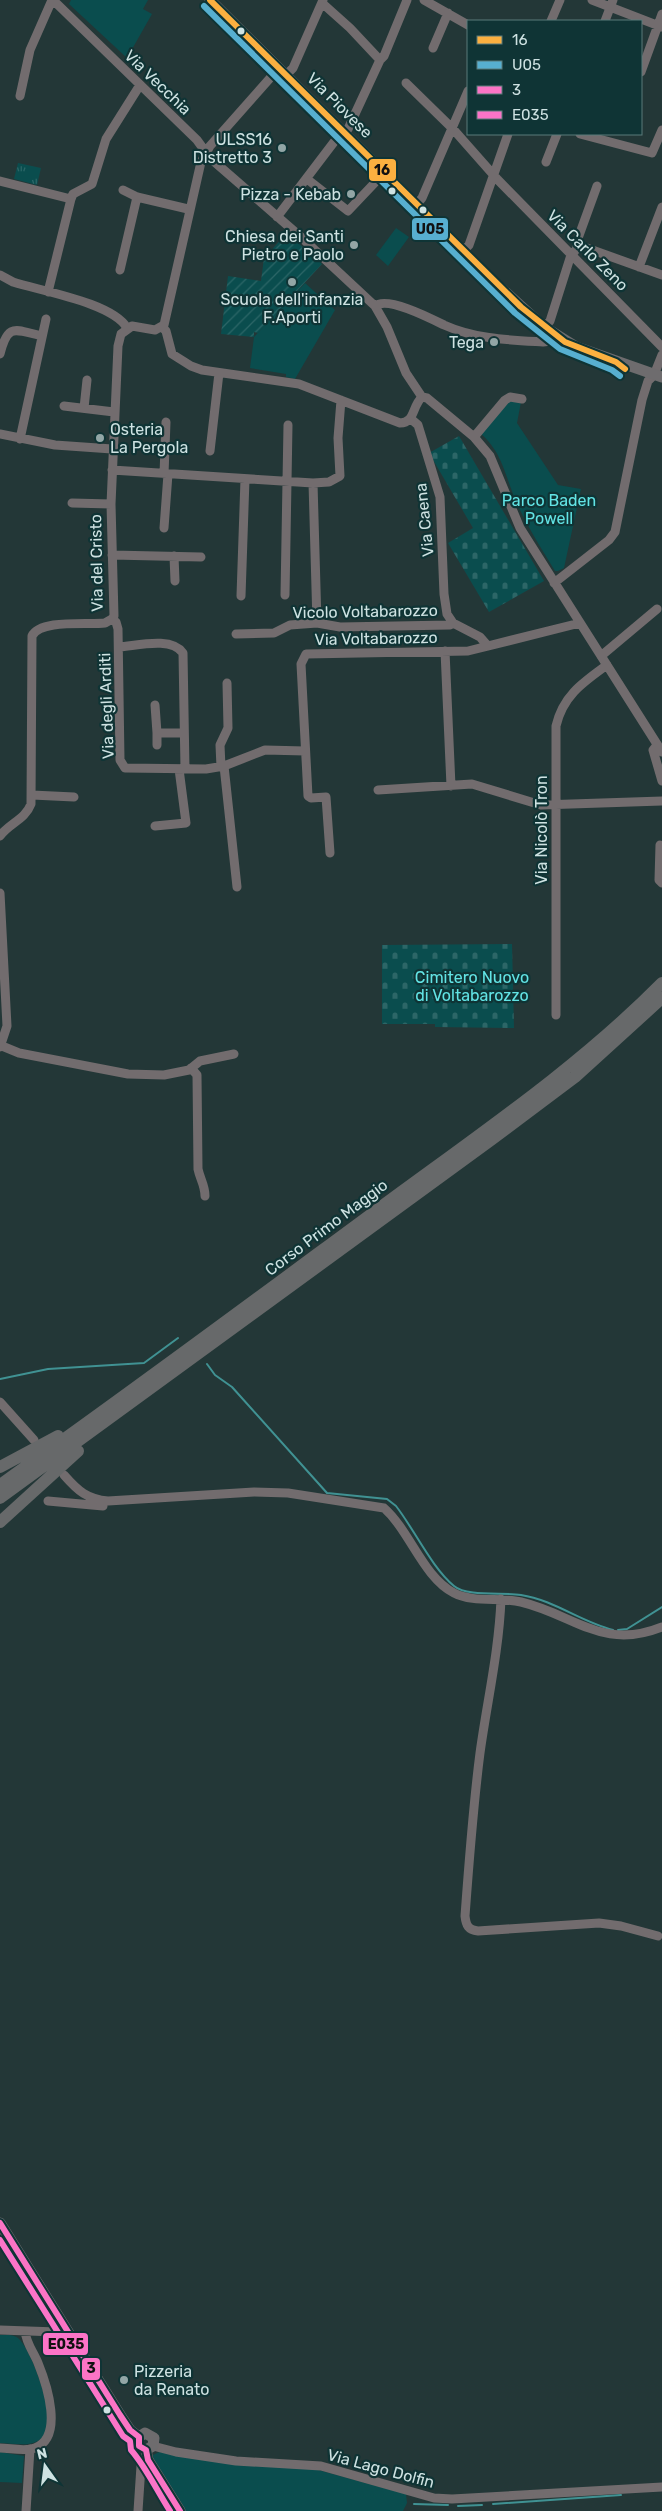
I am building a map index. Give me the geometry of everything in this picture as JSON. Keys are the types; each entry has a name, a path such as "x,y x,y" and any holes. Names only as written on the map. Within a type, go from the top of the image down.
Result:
{"highway":[{"name":"Corso Primo Maggio","path":"0,1485 108,1408 554,1078 610,1033 662,983"},
{"name":"Corso Primo Maggio","path":"0,1498 139,1399 575,1077 662,998"},
{"path":"0,1522 88,1443 119,1419 139,1399"},
{"path":"0,1467 108,1408"}],"main road":[{"name":"Via Piovese","path":"210,0 416,205 544,328 576,347 658,376"},
{"path":"0,2223 130,2430 139,2437 139,2446 149,2452 180,2511"}],"street":[{"name":"Via Vecchia","path":"20,96 30,50 52,0 197,140 206,152 375,306 385,322 406,373 422,397 426,398 474,437 490,456 515,519 541,563 660,748"},
{"path":"276,217 352,121 380,60 384,56 407,0"},
{"path":"424,0 467,24"},
{"path":"551,20 560,0"},
{"path":"592,0 612,3 660,26"},
{"path":"0,275 13,282 107,309 122,320 127,328 136,326 155,330 162,327 166,321 198,168 206,152 283,72 293,68 322,1 380,60"},
{"path":"605,20 612,3"},
{"path":"433,48 448,13"},
{"path":"642,70 660,26 662,14"},
{"name":"Via Carlo Zeno","path":"406,83 453,129 494,174 575,252 662,347"},
{"path":"48,292 71,198 73,194 92,184 106,139 140,85"},
{"path":"416,205 422,198 467,94"},
{"path":"584,135 652,153 660,142 662,130"},
{"path":"463,251 469,245 508,135"},
{"path":"546,162 557,135"},
{"path":"307,179 348,211 384,173"},
{"path":"0,182 71,198"},
{"path":"544,328 550,321 597,186"},
{"path":"123,190 137,197 188,209"},
{"path":"120,270 137,197"},
{"path":"639,267 662,207"},
{"path":"575,252 584,247 662,275"},
{"path":"375,306 381,303 400,307 475,337 543,342 551,341 556,336"},
{"path":"20,440 46,319"},
{"path":"162,327 166,331 169,349 176,358 191,366 219,373 299,384 400,423 405,423 411,419 416,404 422,397"},
{"name":"Via del Cristo","path":"0,836 28,811 32,795 32,656 34,632 46,626 105,623 112,620 114,610 111,504 112,450 118,346 121,334 127,328"},
{"path":"0,354 4,337 15,330 42,336"},
{"path":"554,583 609,540 615,532 642,400 648,381 658,376 662,355"},
{"path":"210,451 219,373"},
{"path":"84,408 87,380"},
{"path":"474,437 505,400 510,397 522,399"},
{"path":"112,470 286,482 329,482 340,476 338,408 341,400"},
{"path":"64,406 114,412"},
{"name":"Via Caena","path":"411,419 418,425 436,481 442,513 444,594 447,614 453,623"},
{"path":"164,528 166,422"},
{"path":"285,595 288,425"},
{"path":"0,434 20,440 112,450"},
{"path":"241,596 245,479"},
{"path":"313,483 317,623"},
{"path":"72,503 111,504"},
{"path":"112,555 202,556"},
{"path":"174,556 175,581"},
{"path":"601,656 657,609"},
{"name":"Via degli Arditi","path":"112,620 118,626 121,765 129,769 222,767 265,750 305,751"},
{"name":"Vicolo Voltabarozzo","path":"236,634 274,633 290,625 317,623 340,627 384,627 450,625 453,623 480,637 487,645"},
{"name":"Via Voltabarozzo","path":"330,853 326,797 311,798 308,796 307,790 301,664 306,654 468,650 580,623"},
{"path":"119,647 154,644 170,645 180,650 184,658 182,769 186,823 155,826"},
{"path":"445,651 451,786"},
{"name":"Via Nicolò Tron","path":"556,1015 556,726 560,709 575,690 607,665"},
{"path":"227,683 228,728 220,744 237,888"},
{"path":"156,705 157,745"},
{"path":"157,733 184,733"},
{"path":"660,748 653,750 662,782"},
{"path":"378,790 438,788 472,784 534,803 556,805 618,801 662,801"},
{"path":"32,795 74,797"},
{"path":"660,846 659,880 662,882"},
{"path":"0,893 7,1026 1,1046 19,1053 128,1074 164,1076 191,1068 200,1061 234,1054"},
{"path":"191,1068 197,1076 198,1169 199,1177 205,1184 205,1196"},
{"path":"0,1402 34,1440"},
{"path":"64,1475 84,1496 94,1500 254,1492 288,1493 384,1508 396,1518 429,1569 454,1593 472,1597 521,1602 549,1611 596,1632 614,1636 634,1636 662,1627"},
{"path":"48,1501 101,1506 155,1503 172,1497"},
{"path":"501,1599 496,1657 481,1745 470,1845 465,1916 467,1926 478,1931 599,1923 622,1926 658,1936"},
{"path":"0,2330 57,2332 66,2329"},
{"path":"0,2448 36,2448 47,2439 52,2424 38,2362 26,2339 25,2331"},
{"path":"26,2511 30,2449"},
{"path":"138,2511 141,2466 149,2452"},
{"name":"Via Lago Dolfin","path":"149,2452 176,2452 236,2461 321,2466 434,2498 452,2499 662,2487"}],"green space":[{"path":"71,0 148,0 143,9 152,14 127,58 69,4"},
{"path":"18,163 41,168 37,185 14,179"},
{"path":"396,228 409,237 388,266 376,255"},
{"path":"287,233 322,264 258,333 254,332 254,337 221,334 228,276 261,281 264,258"},
{"path":"305,283 335,310 295,379 286,377 286,374 250,368 254,337"},
{"name":"Parco Baden Powell","path":"512,399 521,402 517,423 558,485 581,489 564,568 558,571 555,571 524,518 495,450 480,433"},
{"path":"459,436 544,581 489,612 448,543 473,528 429,453"},
{"name":"Cimitero Nuovo di Voltabarozzo","path":"512,944 514,1028 435,1027 435,1024 382,1024 382,945"},
{"path":"0,2335 12,2335 23,2344 29,2354 44,2393 48,2425 44,2436 34,2443 0,2443"},
{"path":"0,2452 24,2456 22,2483 0,2482"},
{"path":"159,2452 311,2468 406,2494 407,2503 403,2511 185,2511 153,2458 153,2455"}],"waterway":[{"path":"0,1379 48,1369 144,1363 178,1338"},
{"path":"207,1364 215,1375 232,1387 327,1493 387,1499 396,1506 438,1569 454,1586 467,1592 513,1594 545,1601 590,1622 613,1630"},
{"path":"618,1630 627,1629 662,1607"},
{"path":"0,2241 51,2322"},
{"path":"493,2504 621,2495"},
{"path":"414,2504 448,2505"},
{"path":"458,2506 482,2505"}],"transit line":[{"name":"16","path":"210,0 521,307 565,342 616,362 625,369"},
{"name":"U05","path":"204,6 515,313 560,349 612,370 620,376"},
{"name":"3","path":"0,2223 120,2415 130,2430 139,2437 139,2446 146,2450 148,2460 180,2511"},
{"name":"E035","path":"0,2240 123,2436 130,2441 131,2450 147,2471 170,2511"}],"place":[{"name":"ULSS16 Distretto 3","path":"282,148"},
{"name":"Pizza - Kebab","path":"351,194"},
{"name":"Chiesa dei Santi Pietro e Paolo","path":"354,245"},
{"name":"Scuola dell'infanzia F.Aporti","path":"292,282"},
{"name":"Tega","path":"494,342"},
{"name":"Osteria La Pergola","path":"100,438"},
{"name":"Pizzeria da Renato","path":"124,2380"}]}
